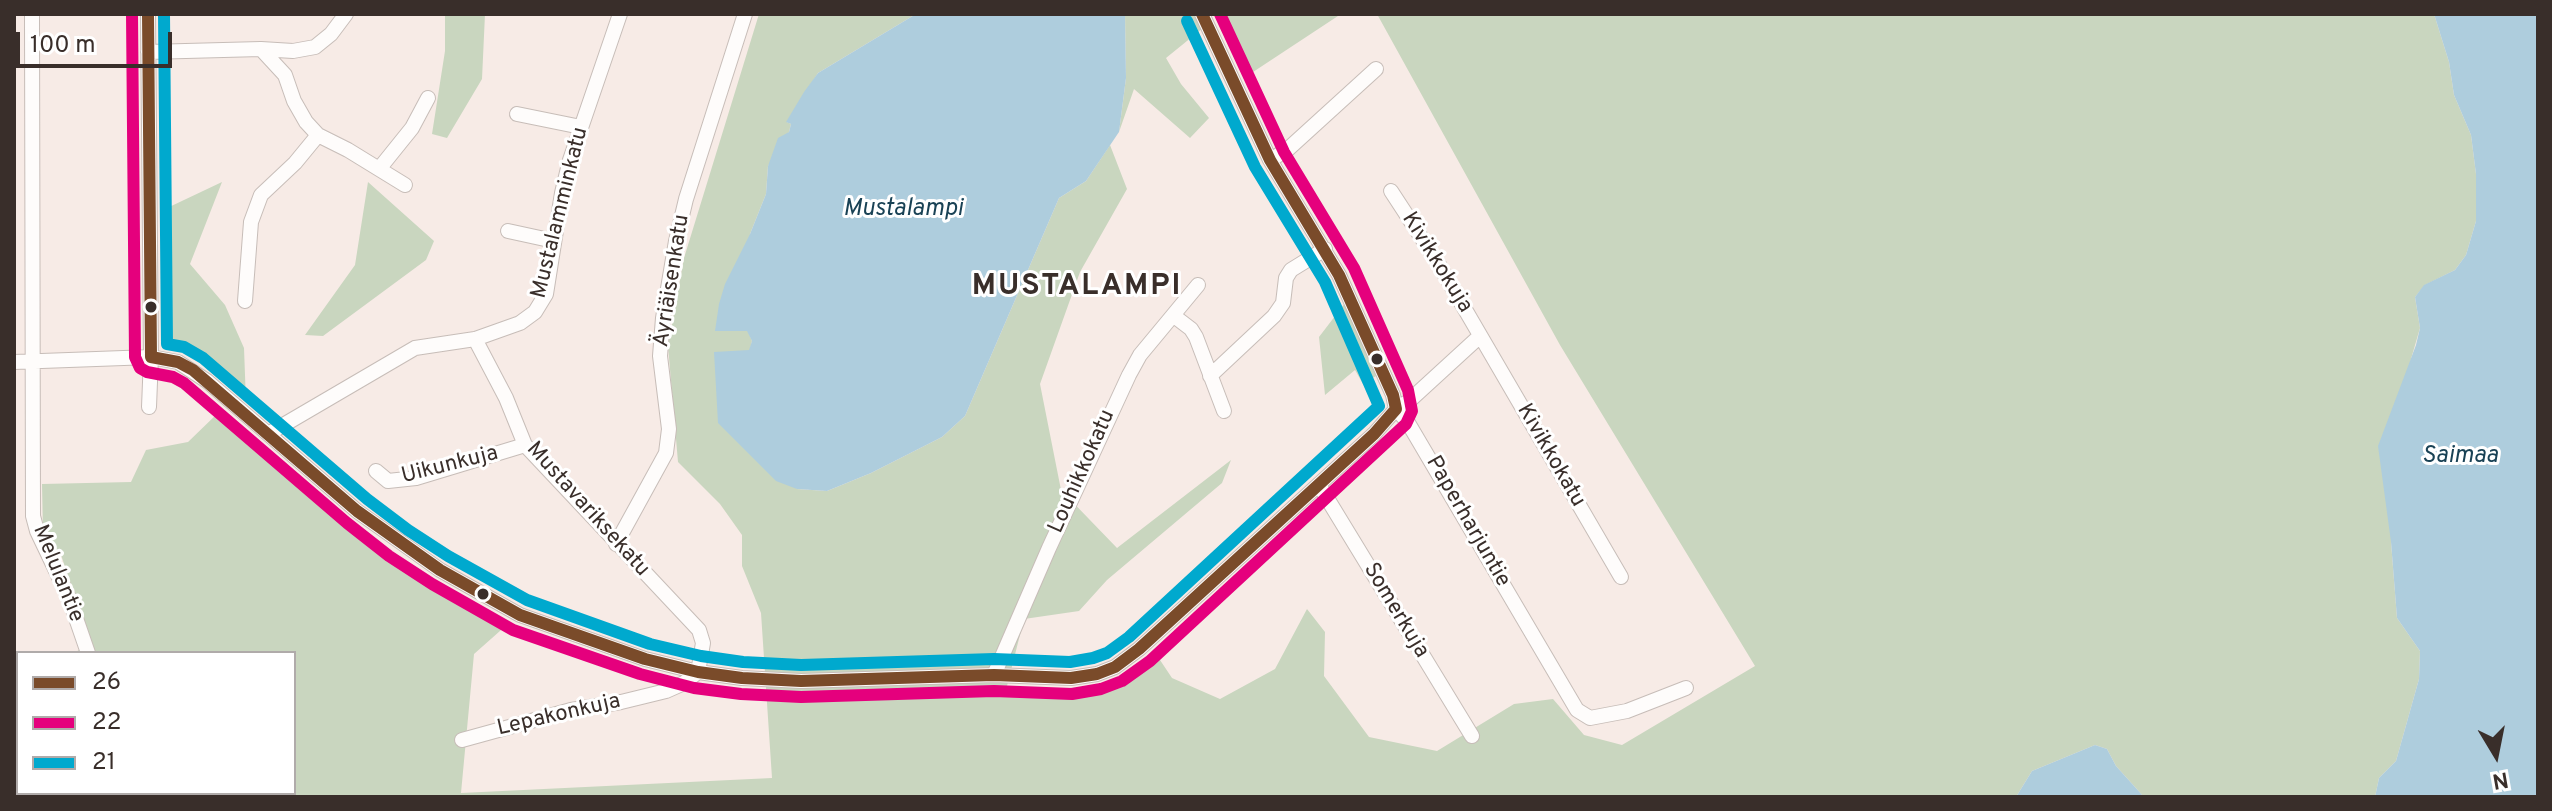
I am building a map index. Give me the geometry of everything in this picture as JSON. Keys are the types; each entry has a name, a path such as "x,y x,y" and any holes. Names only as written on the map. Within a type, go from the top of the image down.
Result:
{"street":[{"name":"Melulantie","path":"32,14 33,516 69,598 87,651"},
{"path":"148,14 149,407"},
{"path":"148,52 293,51 315,47 331,34 346,14"},
{"name":"Äyriäisenkatu","path":"616,544 666,453 669,429 660,356 676,241 686,199 745,14"},
{"name":"Paperharjuntie","path":"1202,14 1270,160 1325,249 1377,358 1396,409 1407,421 1577,710 1590,718 1615,713 1686,688"},
{"name":"Mustalamminkatu","path":"268,434 415,348 475,339 520,323 535,312 546,294 562,193 615,15"},
{"path":"261,49 285,75 300,111 318,135 405,185"},
{"path":"1270,160 1287,150 1376,69"},
{"path":"379,169 412,128 428,98"},
{"path":"517,114 581,127"},
{"path":"245,301 251,222 261,195 295,163 318,135"},
{"name":"Kivikkokuja","path":"1391,191 1480,336"},
{"path":"508,231 554,241"},
{"path":"1210,376 1274,316 1283,303 1286,278 1291,270 1325,249"},
{"name":"Louhikkokatu","path":"994,675 1129,375 1140,355 1198,285"},
{"path":"1174,316 1196,337 1224,411"},
{"path":"14,362 151,357 178,362 193,370 357,511 399,543 490,599 558,630 645,659 698,672 801,681 994,675 1071,678 1097,674 1115,667 1139,649 1387,422 1396,409 1409,401 1480,336"},
{"name":"Kivikkokatu","path":"1480,336 1621,577"},
{"name":"Mustavariksekatu","path":"475,339 506,398 525,445 699,630 703,643 698,672"},
{"name":"Uikunkuja","path":"376,471 388,481 416,478 525,445"},
{"name":"Somerkuja","path":"1319,485 1472,736"},
{"name":"Lepakonkuja","path":"462,740 571,710 666,691 698,672"}],"green space":[{"path":"445,14 485,14 482,79 447,138 432,134 445,51"},
{"path":"759,14 916,14 818,73 787,122 791,124 789,132 768,166 766,194 750,234 750,350 797,489 827,491 871,473 942,437 965,416 1059,198 1086,181 1110,145 1127,189 1080,272 1040,384 1061,490 1117,548 1231,460 1222,483 1107,580 1079,611 1024,619 1006,690 1102,687 1131,674 1154,651 1172,678 1220,699 1275,669 1307,609 1325,632 1324,676 1369,737 1437,751 1514,704 1553,699 1584,735 1622,745 1755,666 1560,345 1377,14 2434,14 2449,62 2454,95 2471,135 2476,174 2476,221 2466,255 2455,270 2425,285 2415,297 2420,328 2411,359 2391,542 2397,618 2420,651 2419,679 2396,761 2379,778 2375,797 2144,797 2116,766 2107,749 2095,745 2032,771 2016,797 14,797 14,708 16,795 296,795 296,651 77,651 91,643 61,555 43,533 42,484 131,482 146,450 188,442 219,412 418,575 509,623 474,654 461,793 772,778 761,613 742,566 742,535 720,504 678,462 668,346 684,258"},
{"path":"1125,14 1195,14 1203,28 1166,58 1181,84 1209,118 1190,138 1134,89 1119,132 1126,78"},
{"path":"1218,14 1341,14 1250,74"},
{"path":"222,182 190,264 225,305 244,348 246,402 163,332 165,209"},
{"path":"368,182 434,241 426,260 323,336 305,335 355,265"},
{"path":"1345,303 1376,376 1363,384 1355,370 1325,395 1319,337"}],"water":[{"name":"Mustalampi","path":"916,14 1125,14 1126,78 1119,132 1086,181 1059,198 965,416 942,437 871,473 827,491 797,489 776,481 718,423 714,352 749,350 752,341 747,331 715,331 719,304 766,194 768,166 778,138 789,132 791,124 786,122 804,92 818,73"},
{"name":"Saimaa","path":"2434,14 2538,14 2538,797 2375,797 2379,778 2396,761 2419,679 2420,651 2397,618 2378,446 2416,345 2420,328 2415,297 2424,285 2455,270 2466,255 2476,221 2476,174 2471,135 2454,95 2449,62"},
{"path":"2095,745 2107,749 2116,766 2144,797 2016,797 2032,771"}],"transit line":[{"name":"22","path":"132,14 135,357 140,368 184,383 389,556 513,630 640,674 694,688 801,697 994,691 1072,694 1101,689 1122,681 1150,661 1406,424 1412,411 1408,390 1354,268 1284,152 1220,14"},
{"name":"26","path":"148,14 151,357"},
{"name":"21","path":"164,14 167,344 184,347 203,358 367,499 408,530 527,600 650,644 743,662 801,665 994,659 1070,662 1107,653 1129,637 1379,406 1325,282 1255,167 1187,21"},
{"name":"26","path":"1202,14 1270,160 1339,275 1393,395 1396,409"},
{"name":"26","path":"151,357 178,362 193,370 357,511 440,570 520,615 645,659 698,672 801,681 994,675 1071,678 1097,674 1115,667 1139,649 1374,434 1396,409"}],"district":[{"name":"MUSTALAMPI","path":"1077,288"}]}
